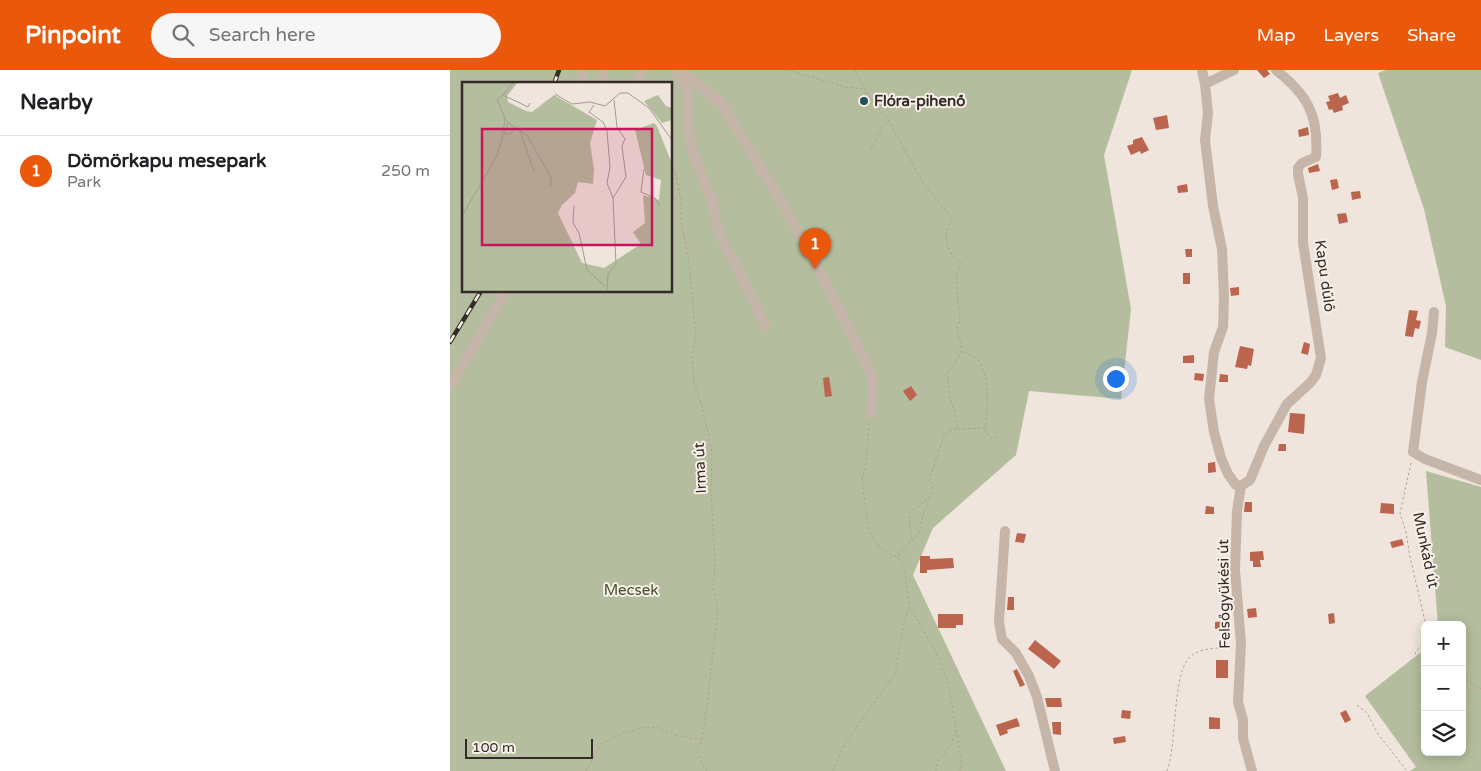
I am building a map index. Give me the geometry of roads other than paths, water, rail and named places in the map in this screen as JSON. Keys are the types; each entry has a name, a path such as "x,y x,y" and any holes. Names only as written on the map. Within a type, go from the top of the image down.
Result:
{"street":[{"path":"637,82 643,70"},
{"path":"675,70 689,94 687,120 693,153 713,203 716,222 723,244 735,263 766,327"},
{"path":"680,70 721,103 806,246 868,367 873,381 871,413"},
{"path":"1202,70 1208,113 1205,140 1213,206 1222,249 1224,298 1223,328 1214,352 1209,399 1214,432 1221,458 1228,474 1236,485 1242,486"},
{"path":"1205,84 1234,70"},
{"name":"Kapu dűlő","path":"1242,486 1250,480 1264,446 1287,404 1310,383 1316,374 1321,358 1303,243 1303,198 1298,174 1298,168 1302,163 1316,157 1314,118 1303,95 1276,70"},
{"path":"450,386 505,292"},
{"path":"1434,312 1413,452 1425,459 1481,480"},
{"name":"Felsőgyükési út","path":"1242,486 1237,511 1235,570 1240,620 1238,702 1243,720 1243,738 1252,771"},
{"path":"1005,531 999,622 1002,639 1016,653 1029,676 1037,697 1054,771"}],"railway":[{"path":"555,82 559,70"},
{"path":"450,342 480,292"}],"place":[{"name":"Flóra-pihenő","path":"864,101"},
{"name":"Dömörkapu mesepark","path":"815,269"}],"park label":[{"name":"Mecsek","path":"631,590"}]}
